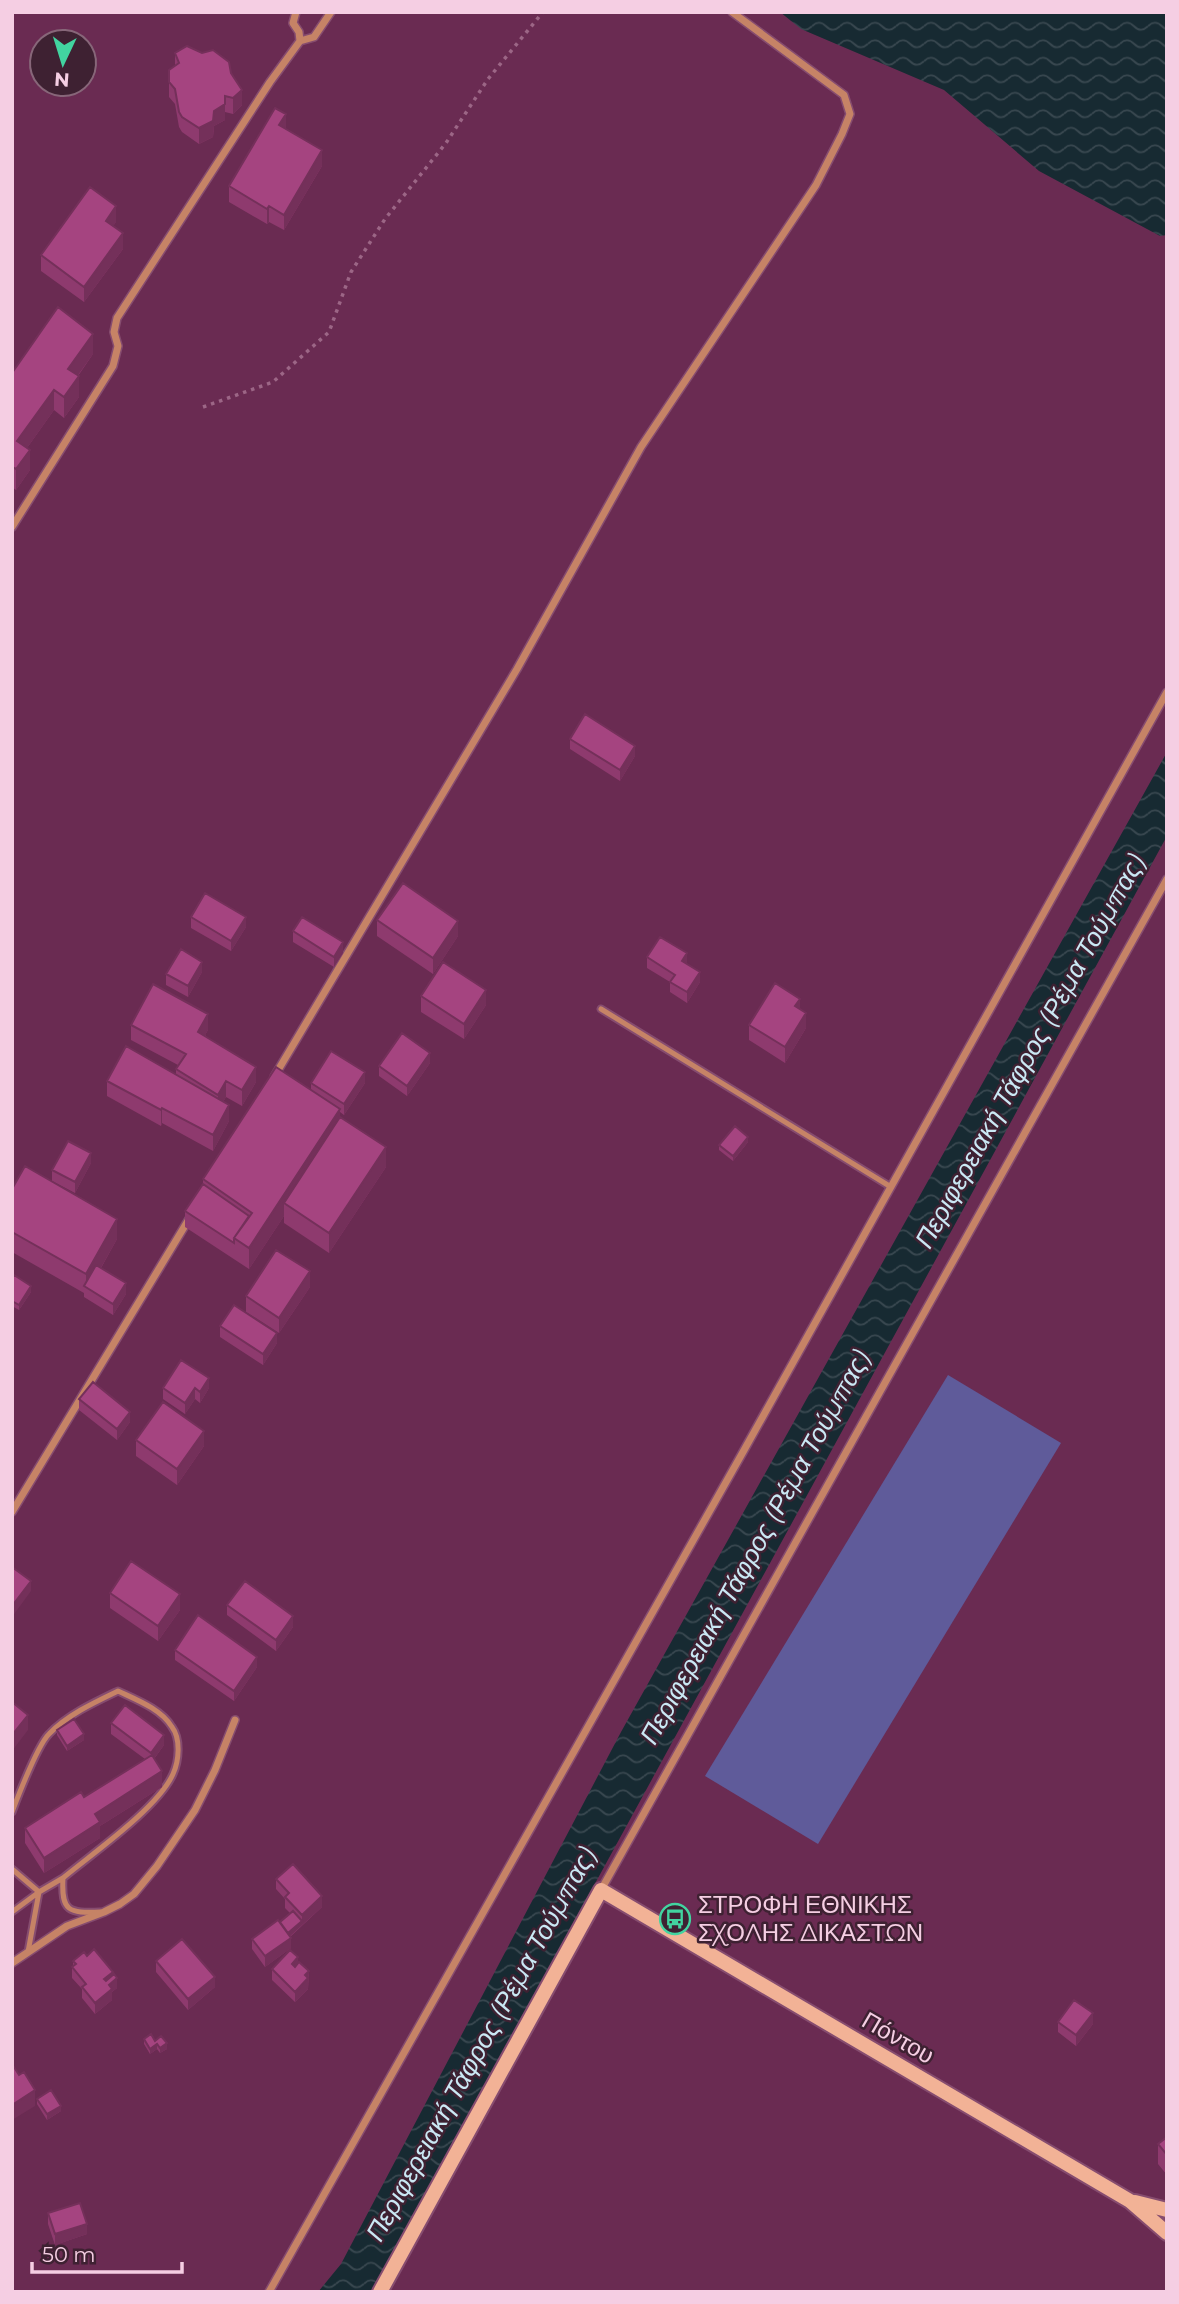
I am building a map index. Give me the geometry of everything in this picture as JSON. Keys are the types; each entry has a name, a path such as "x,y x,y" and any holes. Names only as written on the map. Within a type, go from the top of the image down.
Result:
{"main road":[{"name":"Πόντου","path":"601,1890 1130,2201 1167,2233"},
{"path":"380,2292 601,1890"},
{"path":"1130,2201 1167,2210"}],"street":[{"path":"296,12 293,23 299,32 300,41"},
{"path":"12,527 113,366 118,346 114,332 117,318 270,82 300,41 314,37 331,12"},
{"path":"266,1091 517,669 641,447 816,185 842,134 850,114 844,95 732,12"},
{"path":"270,2292 1167,692"},
{"path":"601,1890 1167,879"},
{"path":"12,1512 195,1209"},
{"path":"12,1963 67,1926 104,1912 134,1894 189,1819 215,1770 235,1720"}],"lane":[{"path":"601,1009 891,1187"},
{"path":"12,1812 47,1735 98,1701 118,1691 151,1707 173,1727 179,1750 174,1774 157,1798 63,1878 12,1912"},
{"path":"12,1869 39,1892"},
{"path":"63,1878 64,1904 72,1910 104,1912"},
{"path":"27,1952 39,1892"}],"path":[{"path":"203,407 273,382 329,332 351,272 385,219 446,143 488,79 543,12"}],"shaded area":[{"path":"948,1375 1061,1443 818,1844 705,1776"}],"water":[{"path":"780,12 1167,12 1167,235 1160,236 1039,171 944,90 801,29"},
{"name":"Περιφερειακή Τάφρος (Ρέμα Τούμπας)","path":"1167,752 1167,836 372,2292 318,2292 341,2264 621,1732"}],"building":[{"path":"187,46 202,53 213,50 229,62 231,73 242,90 233,98 225,96 225,104 214,111 213,121 199,128 182,117 175,89 169,82 169,70 179,63 175,53"},
{"path":"275,108 286,114 279,125 322,150 284,215 269,206 267,209 229,186"},
{"path":"90,187 116,206 106,221 123,233 84,287 41,255"},
{"path":"58,307 93,334 68,369 79,376 64,397 54,390 17,441 30,450 16,469 12,467 12,373"},
{"path":"585,714 635,746 620,770 570,739"},
{"path":"403,883 458,921 433,958 377,920"},
{"path":"205,893 246,917 231,941 191,917"},
{"path":"302,917 343,942 334,957 293,931"},
{"path":"660,937 687,953 682,961 700,972 687,992 670,982 675,975 647,957"},
{"path":"181,949 202,962 188,986 166,974"},
{"path":"443,962 486,990 464,1024 421,996"},
{"path":"775,983 800,999 795,1006 806,1013 785,1047 749,1025"},
{"path":"153,984 208,1014 198,1032 256,1067 242,1090 226,1081 218,1095 176,1069 186,1054 131,1025"},
{"path":"402,1033 430,1053 407,1086 379,1066"},
{"path":"126,1046 229,1105 213,1135 107,1081"},
{"path":"331,1051 365,1072 344,1104 311,1083"},
{"path":"276,1067 340,1109 249,1248 234,1238 252,1213 203,1179"},
{"path":"340,1117 386,1147 329,1233 284,1203"},
{"path":"735,1126 748,1137 733,1156 719,1145"},
{"path":"68,1141 91,1153 75,1182 52,1170"},
{"path":"25,1166 117,1219 86,1274 12,1232 12,1189"},
{"path":"203,1184 249,1216 234,1238 234,1243 185,1211"},
{"path":"276,1250 310,1271 279,1318 246,1296"},
{"path":"96,1265 126,1283 113,1304 84,1286"},
{"path":"14,1275 31,1286 19,1305 12,1301"},
{"path":"234,1305 277,1333 263,1354 220,1326"},
{"path":"181,1360 209,1378 200,1392 195,1388 185,1403 163,1388"},
{"path":"93,1382 130,1412 117,1429 79,1399"},
{"path":"163,1402 204,1431 177,1469 136,1440"},
{"path":"131,1561 180,1594 158,1626 110,1593"},
{"path":"12,1567 31,1581 12,1606"},
{"path":"245,1581 293,1616 276,1640 227,1605"},
{"path":"198,1615 257,1657 234,1691 175,1650"},
{"path":"12,1702 28,1715 12,1735"},
{"path":"125,1705 164,1735 151,1753 111,1723"},
{"path":"74,1719 84,1734 67,1746 57,1730"},
{"path":"152,1755 162,1771 95,1814 100,1822 44,1858 25,1828 81,1792 84,1797"},
{"path":"293,1864 322,1896 302,1915 285,1897 289,1893 276,1879"},
{"path":"293,1911 302,1921 288,1933 280,1922"},
{"path":"278,1920 291,1938 265,1956 252,1939"},
{"path":"182,1939 215,1977 188,1999 156,1961"},
{"path":"94,1949 113,1972 104,1979 106,1981 114,1974 117,1978 109,1985 112,1989 95,2003 82,1987 86,1984 72,1967 76,1964 73,1961 84,1952 87,1956"},
{"path":"290,1950 298,1957 292,1964 295,1967 299,1962 309,1971 305,1975 308,1978 295,1992 272,1969"},
{"path":"1074,2000 1093,2013 1076,2035 1058,2022"},
{"path":"151,2034 155,2041 161,2036 167,2043 160,2048 157,2044 150,2049 144,2039"},
{"path":"12,2064 19,2075 24,2072 35,2090 12,2105"},
{"path":"51,2090 61,2106 47,2114 37,2099"},
{"path":"1167,2137 1167,2155 1158,2144"},
{"path":"80,2203 87,2224 55,2234 48,2213"}],"place":[{"name":"ΣΤΡΟΦΗ ΕΘΝΙΚΗΣ ΣΧΟΛΗΣ ΔΙΚΑΣΤΩΝ","path":"675,1919"}]}
